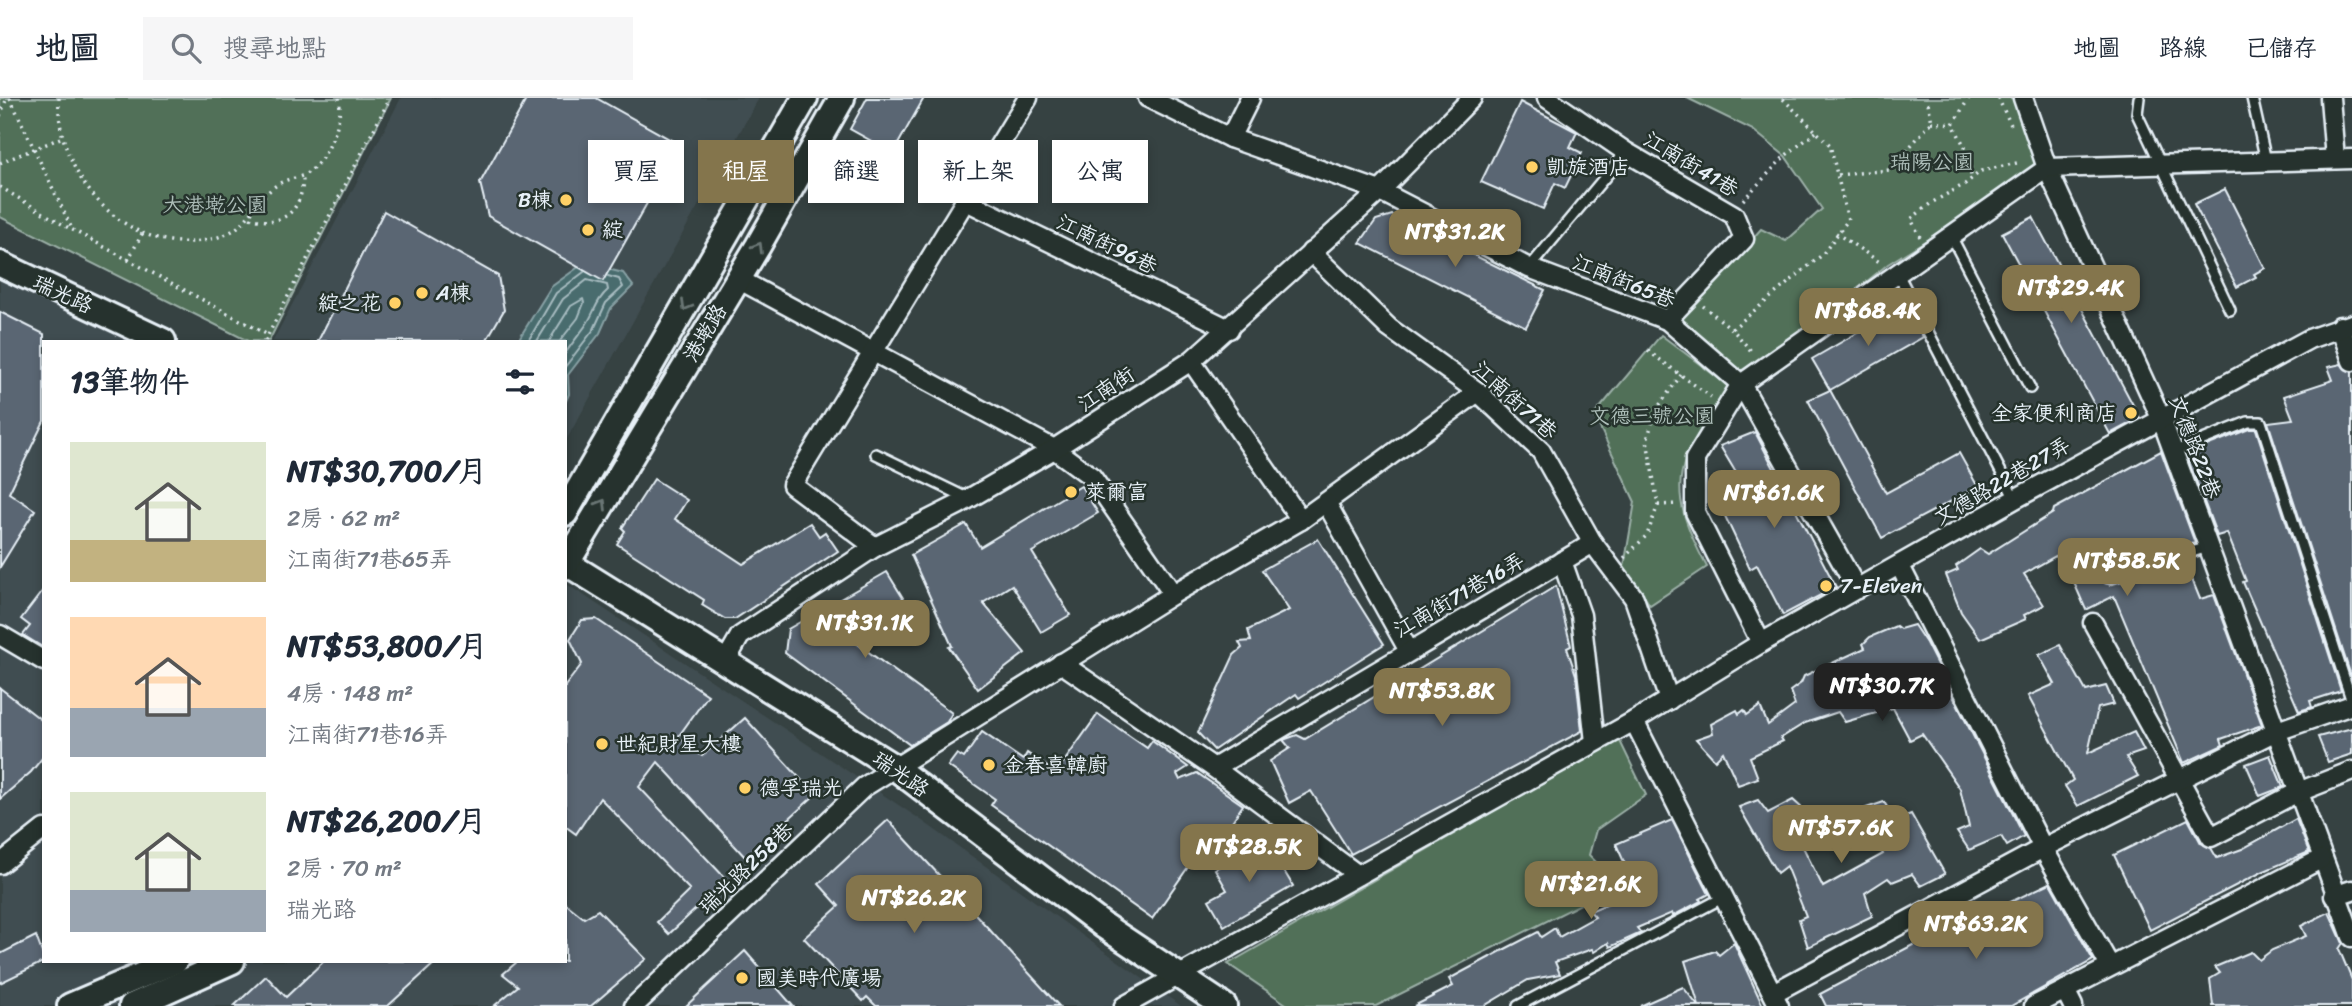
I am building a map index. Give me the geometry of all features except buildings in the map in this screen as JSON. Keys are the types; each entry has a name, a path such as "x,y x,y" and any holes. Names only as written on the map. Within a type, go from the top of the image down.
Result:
{"street":[{"name":"港墘路","path":"567,510 805,98"},
{"name":"港墘路","path":"567,561 842,98"},
{"path":"1002,140 1028,98"},
{"name":"江南街65巷","path":"1148,98 1230,138 1380,191 1530,268 1667,320 1741,384 1862,586"},
{"path":"1230,138 1250,98"},
{"name":"江南街","path":"725,662 740,636 875,547 968,499 1054,449 1191,362 1380,191 1472,98"},
{"name":"江南街41巷","path":"1547,98 1626,152 1730,213 1744,239 1667,320"},
{"name":"文德路22巷","path":"2023,98 2047,168 2161,418 2334,896 2352,937"},
{"path":"1761,643 1695,512 1695,459 1741,384 2047,168 2344,159 2330,98"},
{"path":"875,547 792,485 962,203"},
{"name":"江南街96巷","path":"970,203 1229,329"},
{"name":"江南街71巷","path":"1311,252 1389,328 1478,392 1541,451 1593,543 1613,568 1638,608 1669,700"},
{"name":"瑞光路","path":"0,264 161,340"},
{"path":"737,279 1054,449 1092,477 1173,594"},
{"path":"2346,325 2352,360"},
{"name":"文德路22巷27弄","path":"1634,721 1761,643 2015,499 2161,418 2346,325"},
{"path":"1191,362 1301,520"},
{"name":"瑞光路258巷","path":"634,1006 864,787 1173,594 1326,504 1478,392"},
{"path":"1326,504 1409,651"},
{"name":"江南街71巷16弄","path":"1214,768 1593,543"},
{"path":"1562,561 1581,615 1595,742"},
{"name":"瑞光路","path":"567,564 894,767 1104,926 1224,1006"},
{"path":"1900,566 2043,848 2110,966"},
{"path":"2093,623 2211,838 2297,793 2352,771"},
{"path":"0,635 42,660"},
{"path":"1061,663 1214,768 1358,875"},
{"path":"1124,1006 1634,721 1776,1000 2043,848 2274,732 2352,704"},
{"path":"0,864 42,831"},
{"path":"2034,1006 2321,859"},
{"path":"2334,896 2352,890"},
{"path":"70,1006 170,963"},
{"path":"132,1006 166,1000 229,963"},
{"path":"2065,990 2073,1006"}],"lane":[{"path":"2139,98 2137,114 2158,163 2230,310"},
{"path":"2252,98 2266,161"},
{"path":"1530,268 1626,152"},
{"path":"1951,236 2030,388"},
{"path":"1898,274 2015,499"},
{"path":"2173,452 2248,422 2261,422 2352,704"},
{"path":"876,454 968,499"},
{"path":"2108,578 2208,547"},
{"path":"1518,1006 1725,896"}],"path":[{"path":"0,116 9,98"},
{"path":"9,98 73,231"},
{"path":"59,98 63,136 74,171 90,195 102,207 143,232 184,243 202,241 242,226 276,185 290,178 303,176 327,150 338,129 341,100"},
{"path":"266,340 390,98"},
{"path":"1732,329 1822,255 1848,220 1830,145 1782,98"},
{"path":"1927,98 1932,122"},
{"path":"1953,124 1969,98"},
{"path":"1998,98 2015,136"},
{"path":"1837,175 1889,170 1932,122"},
{"path":"1932,122 1953,124"},
{"path":"1953,124 1970,157 1971,180"},
{"path":"1730,213 1785,156 1816,132"},
{"path":"0,163 63,136"},
{"path":"1928,253 1911,219 1982,171 2027,161"},
{"path":"248,218 271,223 286,219 302,196 303,176"},
{"path":"0,187 73,231 268,335"},
{"path":"128,260 143,232"},
{"path":"1836,233 1898,274"},
{"path":"1690,296 1732,329 1765,368"},
{"path":"1648,351 1726,408"},
{"path":"1613,568 1647,535 1658,505 1647,440 1656,411 1681,375"}],"shaded area":[{"path":"401,98 759,98 735,140 698,140 700,203 567,438 567,340 274,340"},
{"path":"0,278 130,340 42,340 42,963 567,963 567,584 921,820 1181,1006 0,1006"}],"green space":[{"name":"大港墘公園","path":"0,98 391,98 270,340 246,340 0,217"},
{"name":"文德三號公園","path":"1687,98 2014,98 2039,170 1888,264 1744,382 1681,318 1761,229 1786,241 1822,209 1785,156 1753,130"},
{"name":"文德三號公園","path":"1661,335 1730,387 1698,434 1682,472 1680,492 1684,513 1707,567 1650,605 1624,567 1635,502 1594,415"},
{"path":"1619,739 1646,795 1596,830 1589,855 1602,868 1607,891 1376,1006 1289,1006 1228,964"}],"water":[{"path":"584,263 623,273 633,286 611,308 600,333 568,375 567,398 567,340 522,340 520,337 551,287"}],"place":[{"name":"凱旋酒店","path":"1532,167"},
{"name":"B棟","path":"566,200"},
{"name":"綻","path":"588,230"},
{"name":"A棟","path":"422,293"},
{"name":"綻之花","path":"395,303"},
{"name":"全家便利商店","path":"2131,413"},
{"name":"萊爾富","path":"1071,492"},
{"name":"7-Eleven","path":"1826,586"},
{"name":"世紀財星大樓","path":"602,744"},
{"name":"金春喜韓廚","path":"989,765"},
{"name":"德孚瑞光","path":"745,788"},
{"name":"國美時代廣場","path":"742,978"}],"park label":[{"name":"瑞陽公園","path":"1932,162"}]}
